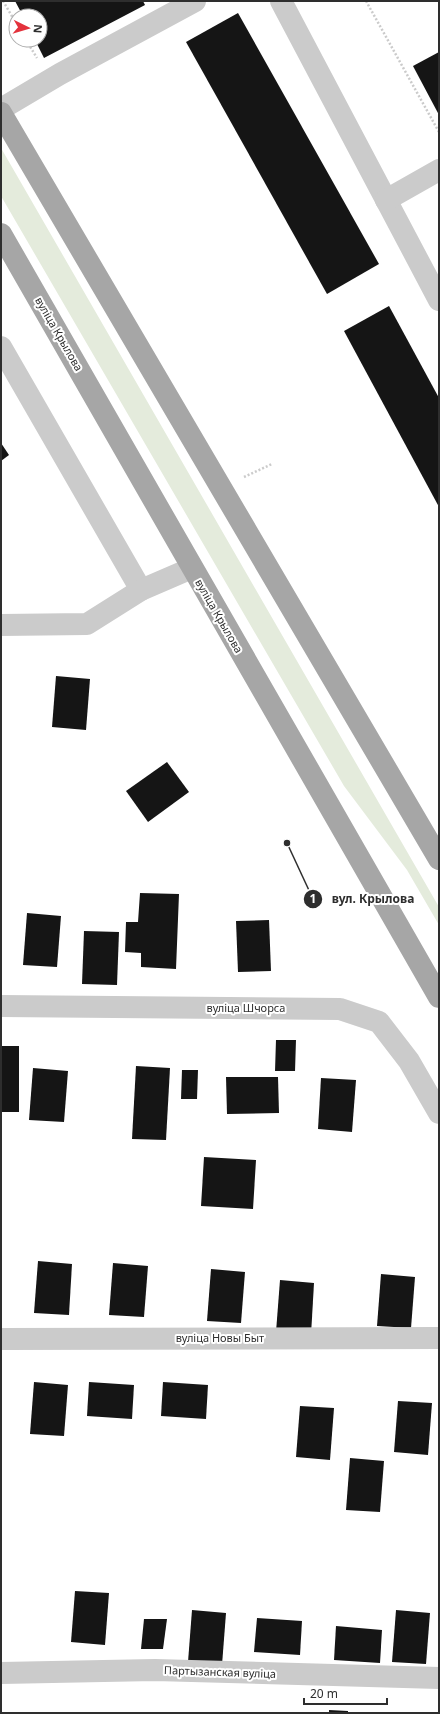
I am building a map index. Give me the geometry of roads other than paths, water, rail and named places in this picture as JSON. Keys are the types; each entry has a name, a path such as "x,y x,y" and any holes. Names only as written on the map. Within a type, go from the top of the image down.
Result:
{"main road":[{"path":"1,113 439,860"},
{"name":"вуліца Крылова","path":"1,234 439,997"}],"street":[{"path":"1,109 60,74 195,1"},
{"path":"280,1 439,300"},
{"path":"386,200 439,170"},
{"path":"1,347 141,590"},
{"path":"1,625 87,624 141,590 192,568"},
{"name":"вуліца Шчорса","path":"1,1006 340,1009 379,1022 409,1061 439,1113"},
{"name":"вуліца Новы Быт","path":"1,1339 439,1338"},
{"name":"Партызанская вуліца","path":"1,1673 155,1670 439,1678"}],"place":[{"name":"вул. Крылова","path":"287,843"}]}
